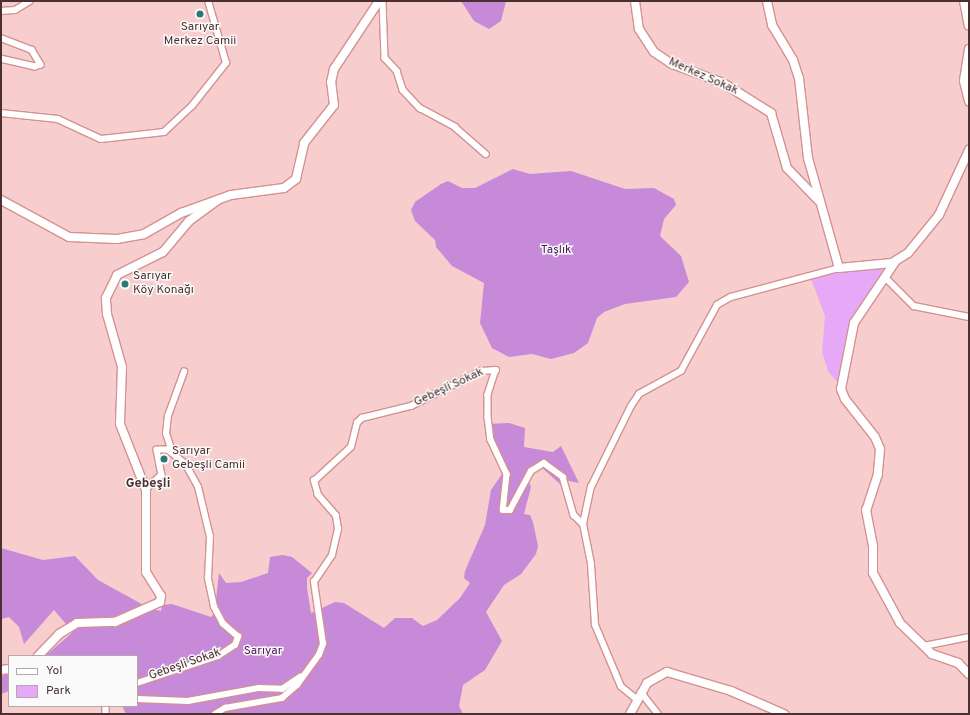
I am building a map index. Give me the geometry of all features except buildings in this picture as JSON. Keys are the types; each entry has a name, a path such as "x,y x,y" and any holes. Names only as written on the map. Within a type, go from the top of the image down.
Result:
{"street":[{"path":"1,11 15,10 30,1"},
{"path":"1,113 58,119 101,140 164,132 185,114 226,63 208,1"},
{"path":"1,200 69,237 100,239 144,234 181,213 242,192 275,191 296,179 304,143 336,101 331,82 334,69 379,1"},
{"path":"383,1 385,58 397,71 403,90 420,108 455,127 486,154"},
{"name":"Merkez Sokak","path":"635,1 639,29 654,52 677,66 723,83 771,113 787,168 820,202"},
{"path":"767,1 772,25 793,60 799,78 808,158 839,268"},
{"path":"964,1 969,26"},
{"path":"1,38 32,50 41,65 35,67 1,60"},
{"path":"969,49 964,80 969,101"},
{"path":"969,150 939,215 908,253 895,262 854,323 841,393 868,425 880,449 878,474 866,510 873,546 873,573 891,612 932,654 958,664 969,674"},
{"path":"39,655 59,634 77,623 115,622 160,602 161,596 148,578 145,564 146,490 120,424 122,367 107,314 107,292 117,275 162,252 189,221 218,200"},
{"path":"636,699 621,687 596,624 591,564 583,524 592,487 630,406 639,394 681,371 717,305 730,297 839,268 895,262"},
{"path":"884,278 914,306 969,317"},
{"name":"Gebeşli Sokak","path":"215,714 226,708 282,698 322,649 314,582 332,555 338,529 336,516 314,489 314,481 351,447 357,423 362,418 410,406 481,371 496,370 488,395 488,417 491,440 507,474 503,510 510,510 531,471 544,463 563,477 574,515 583,524"},
{"name":"Gebeşli Sokak","path":"138,682 218,656 238,641 237,633 224,624 214,607 207,569 211,545 198,488 185,464 173,454 166,434 168,416 184,372"},
{"path":"146,490 162,475 156,450 163,448 173,454"},
{"path":"924,646 969,637"},
{"path":"630,714 636,699 641,692 657,674 667,672 731,691 784,714"},
{"name":"Gebeşli Sokak","path":"138,699 188,701 259,688 282,689 303,674"},
{"path":"641,692 658,714"}],"green space":[{"path":"461,1 506,1 501,21 489,29 474,21"},
{"name":"Taşlık","path":"513,169 530,174 571,171 625,189 654,188 674,199 676,205 664,219 660,236 681,256 689,282 676,297 625,304 604,312 597,318 588,343 574,353 551,359 532,354 509,357 492,348 480,323 484,283 452,266 436,247 435,240 415,221 411,210 415,202 441,184 448,181 462,188 475,188"},
{"path":"884,268 851,323 838,383 828,371 822,352 825,316 811,279 840,271"},
{"name":"Sarıyar","path":"509,423 525,428 524,447 553,452 561,446 579,483 560,479 560,484 540,466 527,478 531,487 524,514 530,515 533,522 538,546 536,554 521,574 504,585 486,612 502,641 485,670 463,685 459,706 463,714 126,714 122,707 138,707 138,655 46,655 73,632 72,625 66,624 54,610 24,644 19,627 9,617 1,619 1,548 43,560 75,556 98,580 149,608 161,611 162,605 172,604 211,617 214,614 210,602 216,600 219,573 226,583 241,582 268,573 270,557 283,555 292,557 312,573 307,578 311,613 335,602 344,603 384,628 395,618 412,618 423,626 437,620 460,598 470,583 464,578 465,571 485,525 491,490 504,471 489,442 486,424"},
{"path":"8,674 8,691 1,694 1,676"}],"place":[{"name":"Sarıyar Merkez Camii","path":"200,14"},
{"name":"Sarıyar Köy Konağı","path":"125,284"},
{"name":"Sarıyar Gebeşli Camii","path":"164,459"}],"district":[{"name":"Gebeşli","path":"148,484"}]}
